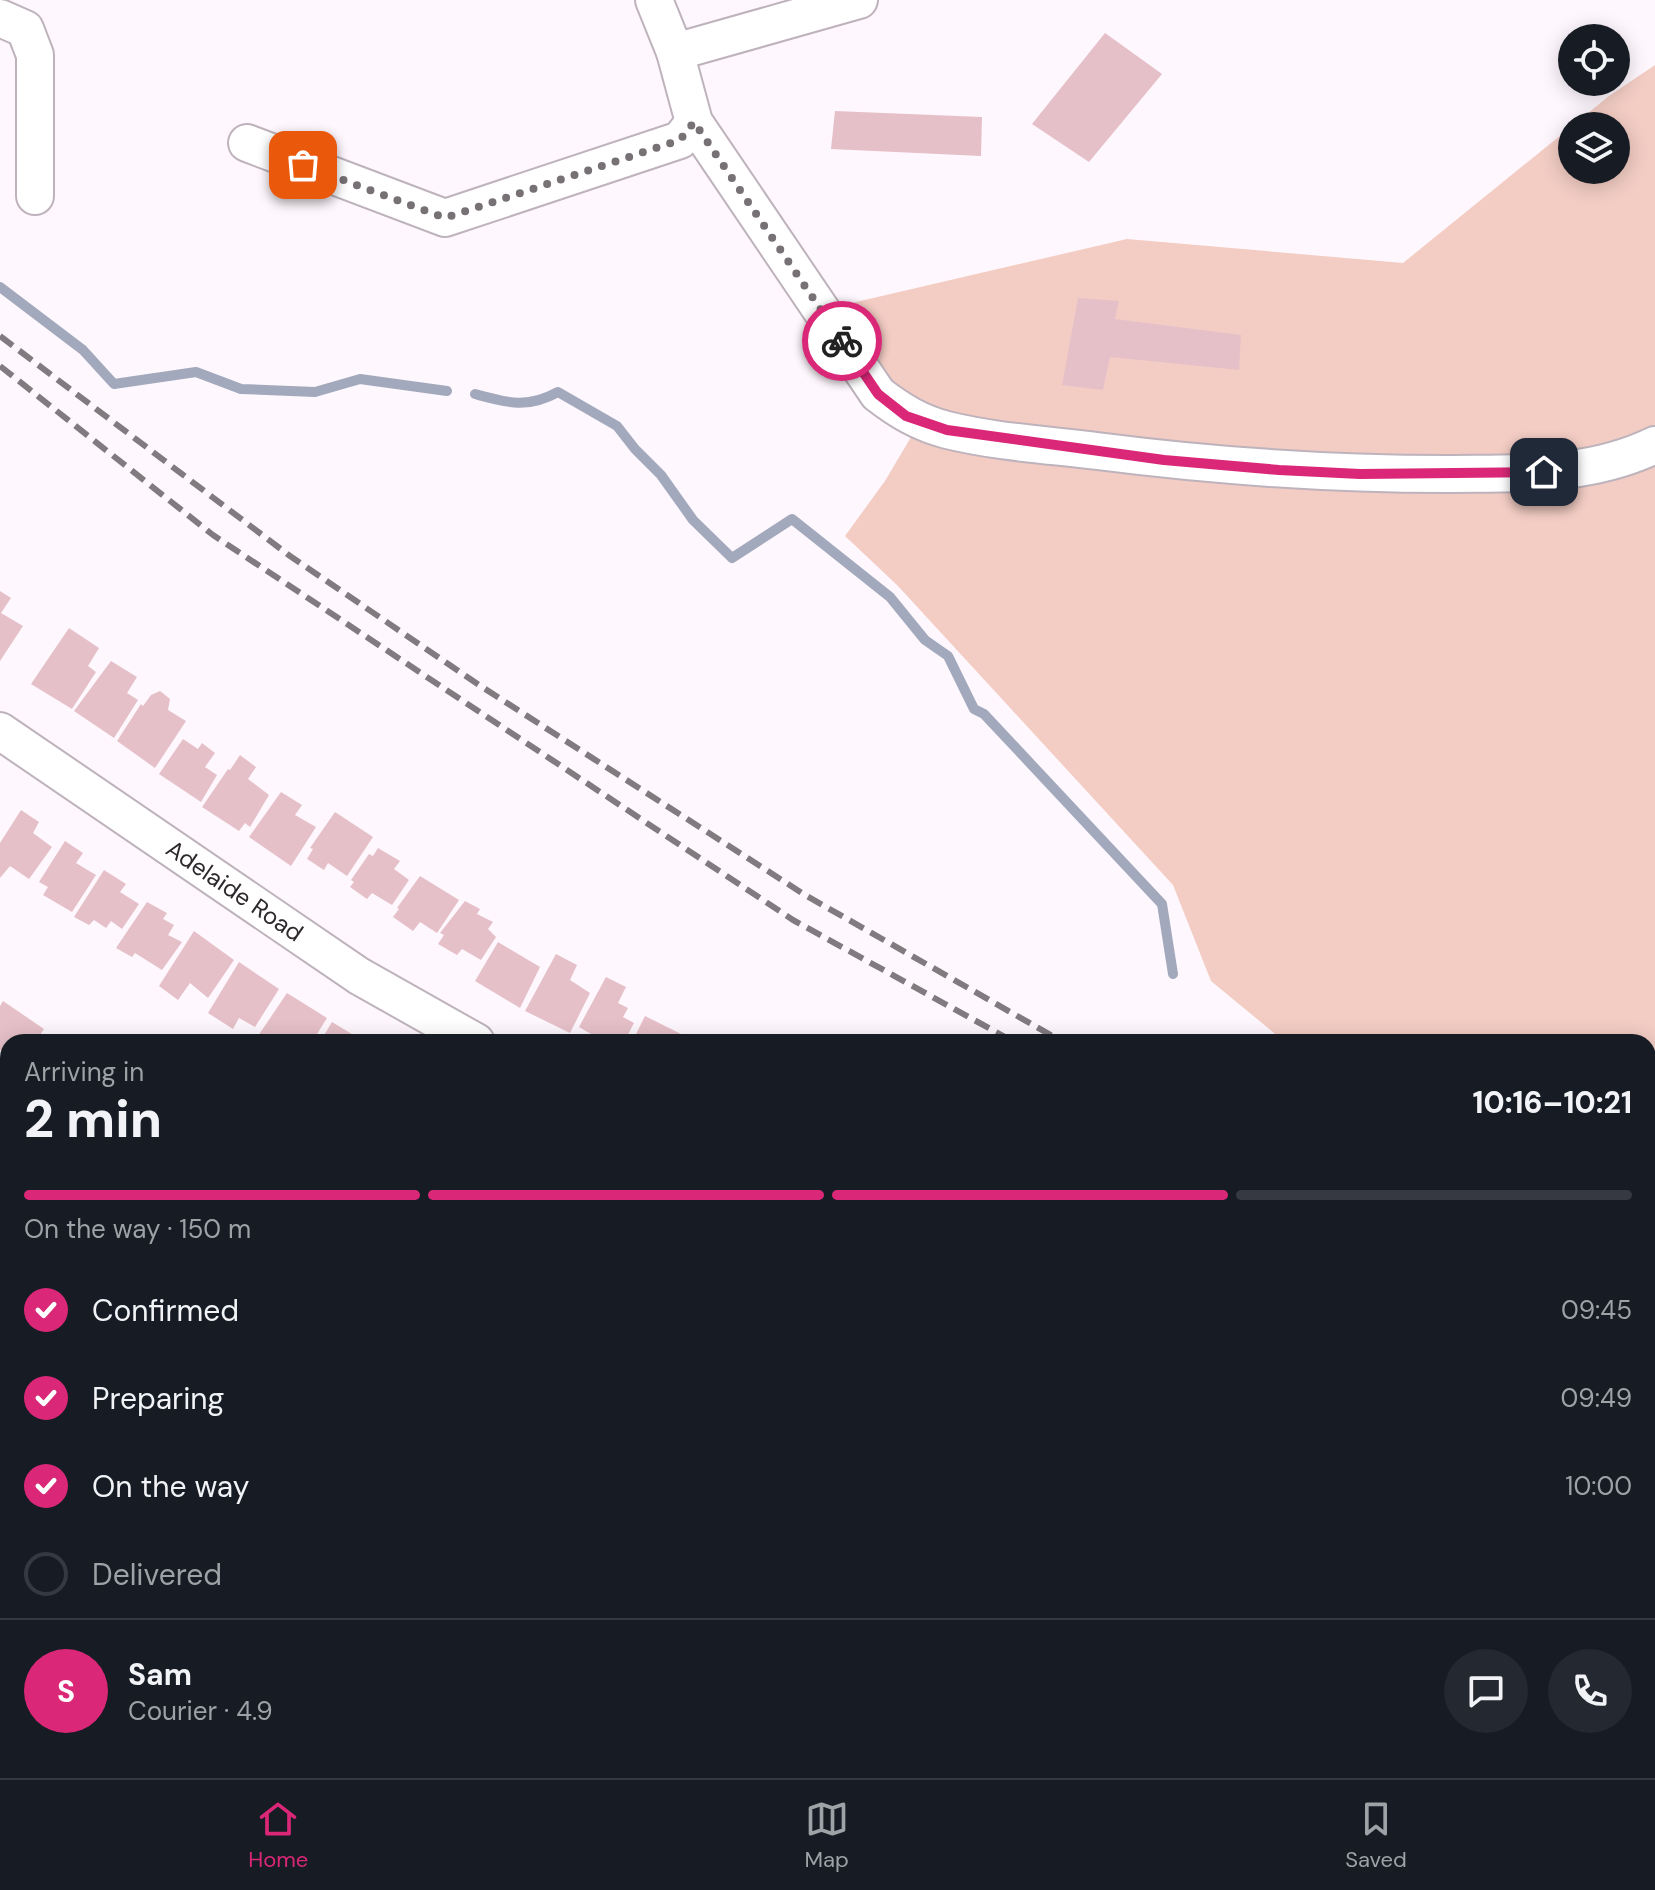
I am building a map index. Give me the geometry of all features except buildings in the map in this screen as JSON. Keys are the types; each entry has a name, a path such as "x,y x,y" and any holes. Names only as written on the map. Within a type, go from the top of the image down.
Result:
{"street":[{"path":"654,0 675,52 694,122 878,394 906,416 947,430 1164,460 1360,474 1544,472 1598,466 1629,458 1655,445"},
{"path":"675,52 859,0"},
{"path":"0,18 25,29 35,55 35,196"},
{"path":"247,143 445,218 680,140 694,122"},
{"name":"Adelaide Road","path":"0,731 359,976 462,1034"}],"shaded area":[{"path":"1655,65 1655,1034 1275,1034 1211,981 1173,885 898,586 845,536 885,481 924,415 883,391 826,309 1127,239 1403,263 1558,137 1558,184 1630,184 1630,112 1589,112 1609,96 1630,96 1630,82"}],"waterway":[{"path":"0,287 83,350 114,384 196,372 241,389 315,392 360,379 447,391"},
{"path":"475,394 517,403 537,401 558,392 617,426 661,475 693,520 732,558 792,519 890,597 925,640 948,656 974,709 984,714 1162,904 1173,974"}],"railway":[{"path":"0,336 290,556 479,685 805,895 1049,1034"},
{"path":"0,366 213,535 793,920 1000,1034"}],"way so far":[{"path":"303,165 445,218 680,140 694,122 842,341"}],"route":[{"path":"842,341 878,394 906,416 947,430 1164,460 1279,470 1360,474 1544,472"}]}
